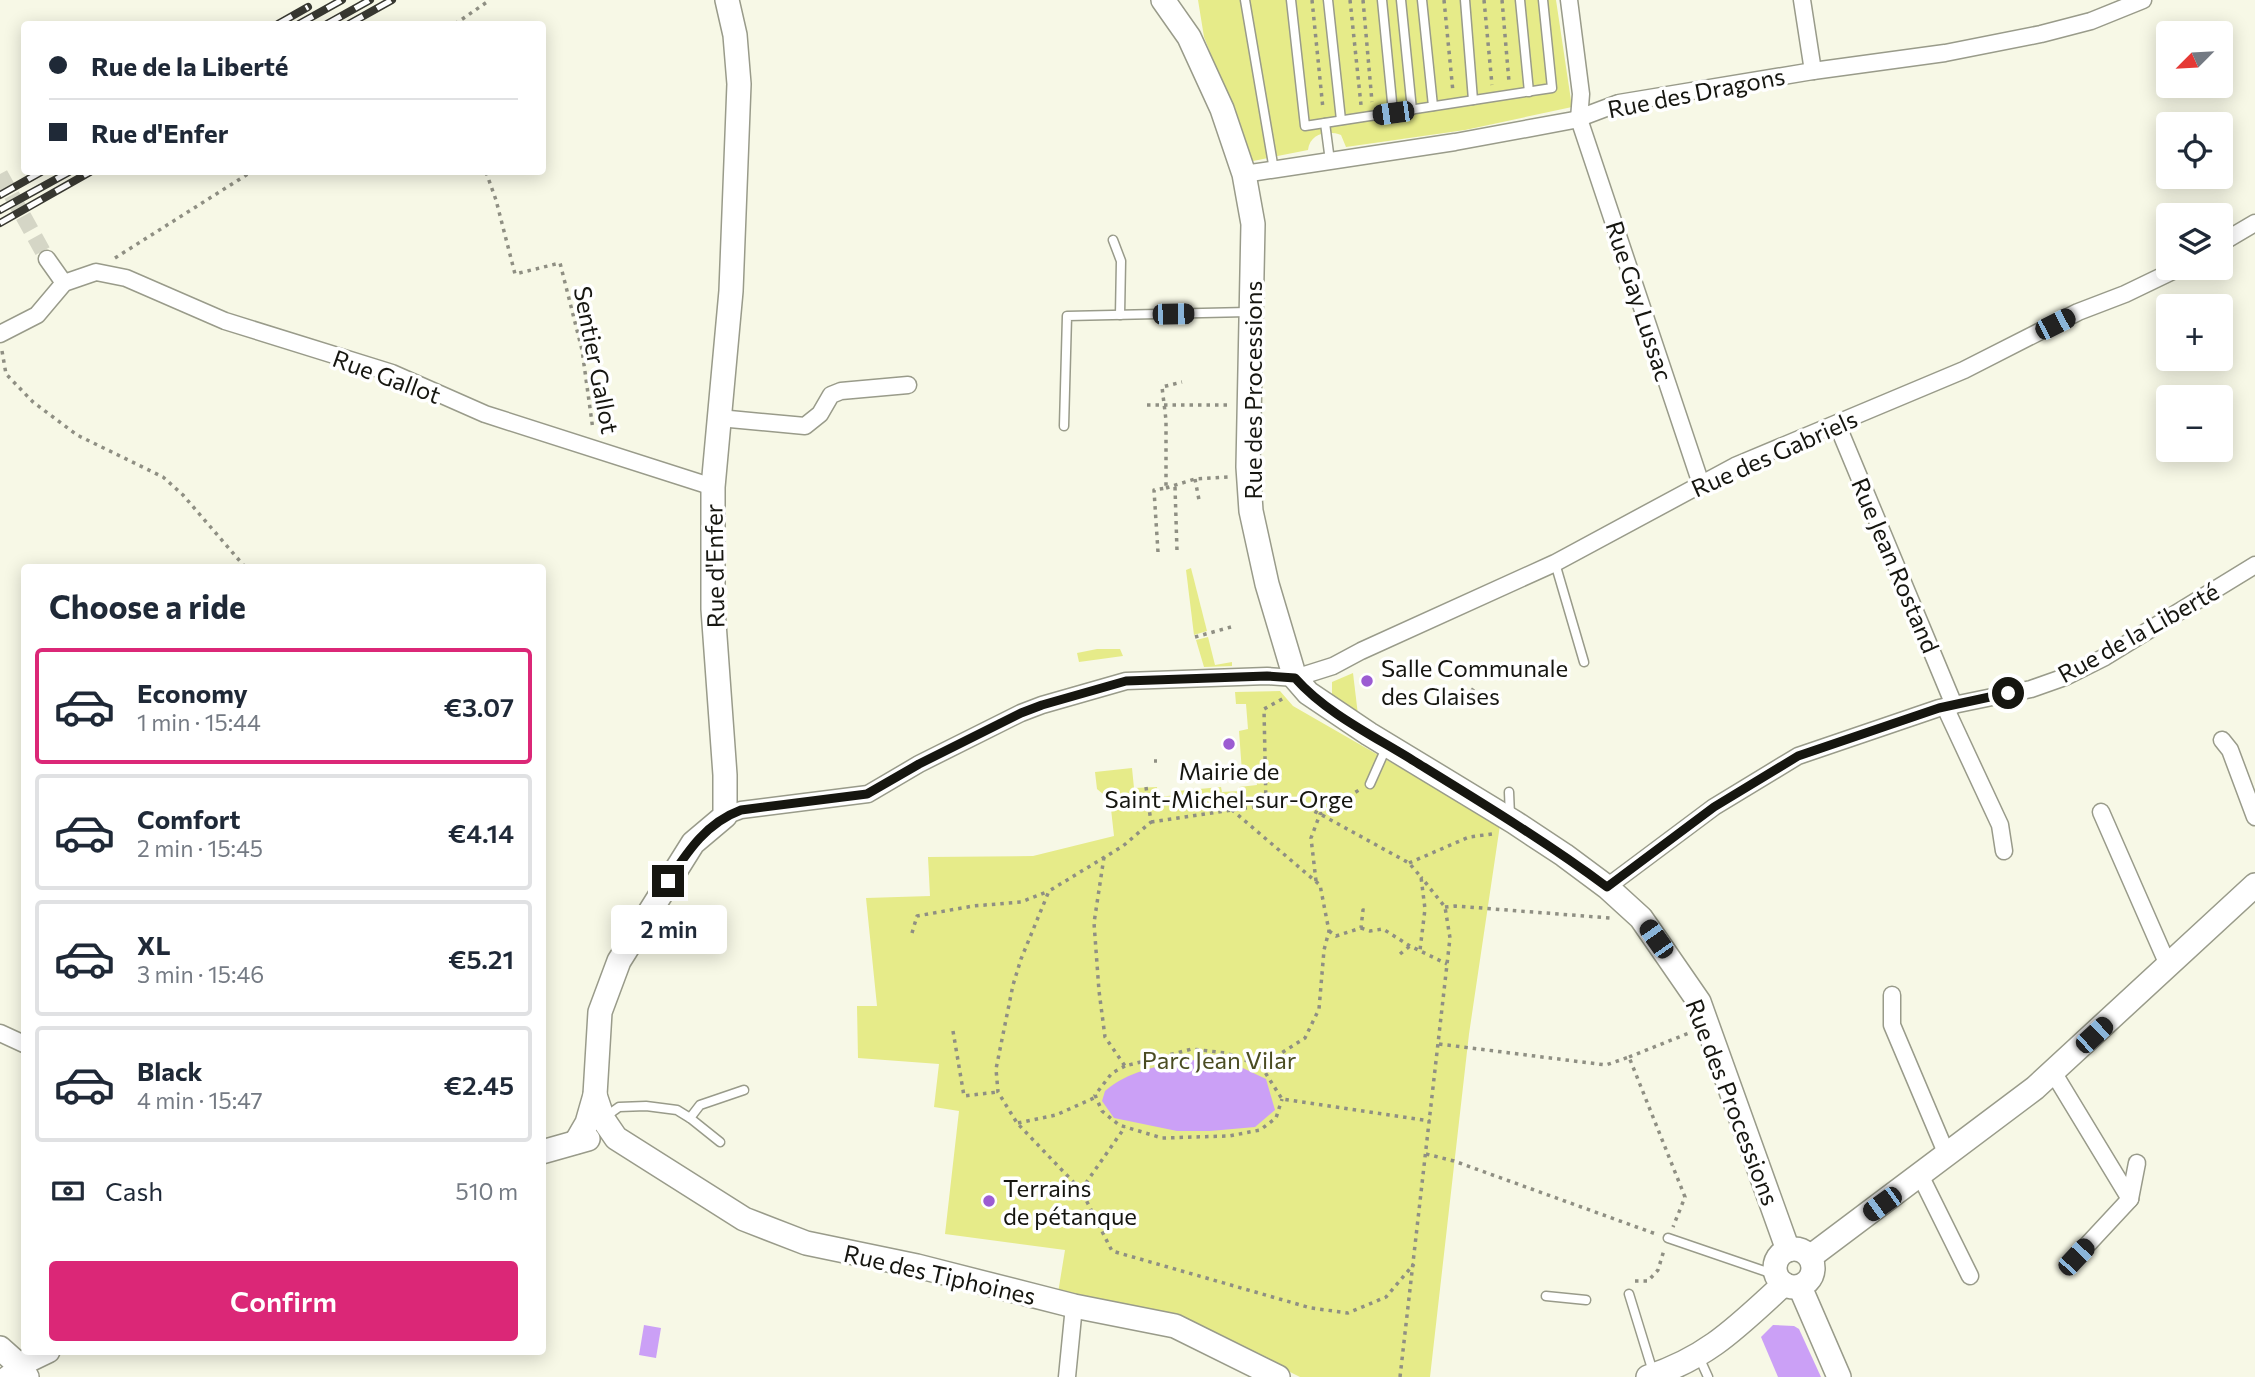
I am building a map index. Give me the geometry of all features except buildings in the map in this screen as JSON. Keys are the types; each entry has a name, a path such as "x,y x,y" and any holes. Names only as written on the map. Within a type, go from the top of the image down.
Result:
{"street":[{"name":"Rue d'Enfer","path":"725,816 725,775 713,609 713,487 731,291 739,83 735,35 727,0"},
{"name":"Rue des Processions","path":"1163,0 1189,37 1222,109 1244,174 1254,224 1248,475 1251,511 1258,551 1300,684 1388,745 1512,821 1615,895 1641,918 1699,1002 1799,1253"},
{"name":"Rue Gay Lussac","path":"1569,0 1581,94 1579,119 1701,484"},
{"path":"1802,0 1813,71"},
{"name":"Rue des Dragons","path":"1244,174 1455,142 1579,119 1619,103 2000,42 2041,34 2105,8 2143,0"},
{"path":"2233,236 2255,223"},
{"path":"1,342 37,315 64,283 47,259"},
{"name":"Rue Gallot","path":"64,283 96,272 126,278 225,321 392,373 485,414 713,487"},
{"name":"Rue des Gabriels","path":"1300,684 1362,651 1555,563 1735,466 1965,370 2078,312 2156,279"},
{"path":"719,418 805,426 820,414 831,395 841,391 908,385"},
{"name":"Rue Jean Rostand","path":"1837,424 2000,825 2004,850"},
{"name":"Rue de la Liberté","path":"1615,895 1714,807 1798,756 1950,706 2031,689 2065,677 2105,657 2255,565"},
{"path":"576,1142 587,1123 595,1095 600,1013 619,961 693,843 725,816 741,810 867,794 919,764 1031,709 1126,681 1267,676 1300,684"},
{"path":"2222,740 2230,750 2255,817"},
{"path":"2101,811 2168,965"},
{"path":"1839,1377 1776,1263 1778,1257 1799,1253 1947,1155 2053,1072 2255,885"},
{"path":"1892,995 1892,1024 1947,1155"},
{"path":"0,1033 21,1043"},
{"path":"2053,1072 2130,1199"},
{"path":"595,1095 603,1119 616,1138"},
{"path":"546,1151 590,1139 616,1138"},
{"name":"Rue des Tiphoines","path":"616,1138 754,1224 806,1242 918,1266 1074,1306 1175,1326 1278,1377"},
{"path":"2076,1257 2130,1199 2137,1163"},
{"path":"1920,1175 1970,1276"},
{"path":"1651,1376 1698,1356 1728,1335 1787,1282 1810,1280 1814,1268 1799,1253"},
{"path":"1067,1377 1074,1306"},
{"path":"0,1348 16,1373 42,1355"}],"lane":[{"path":"1245,0 1274,170"},
{"path":"1291,0 1305,126 1552,88 1543,0"},
{"path":"1328,0 1340,120"},
{"path":"1382,0 1393,113"},
{"path":"1401,0 1412,110"},
{"path":"1422,0 1433,106"},
{"path":"1465,0 1473,100"},
{"path":"1520,0 1529,92"},
{"path":"1325,123 1330,161"},
{"path":"1113,240 1121,261 1120,315"},
{"path":"1064,426 1067,316 1251,311"},
{"path":"1555,563 1584,662"},
{"path":"1370,784 1375,768 1388,745"},
{"path":"1509,792 1512,821"},
{"path":"644,919 718,936"},
{"path":"691,1118 701,1105 744,1090"},
{"path":"603,1119 619,1107 646,1106 677,1110 720,1142"},
{"path":"1668,1238 1787,1282"},
{"path":"1629,1294 1651,1376"},
{"path":"1546,1296 1586,1300"},
{"path":"1698,1356 1708,1377"}],"path":[{"path":"459,21 490,0"},
{"path":"1312,0 1325,123"},
{"path":"1350,0 1362,117"},
{"path":"1363,0 1373,116"},
{"path":"1444,0 1454,103"},
{"path":"1484,0 1493,97"},
{"path":"1502,0 1510,94"},
{"path":"107,263 246,175"},
{"name":"Sentier Gallot","path":"487,175 515,274 560,263 582,350 596,449"},
{"path":"1,342 6,374 33,402 77,435 163,477 183,495 242,564"},
{"path":"1166,488 1165,405 1161,387 1182,382"},
{"path":"1147,405 1249,405"},
{"path":"1158,552 1154,491 1195,479 1248,475"},
{"path":"1195,479 1199,500"},
{"path":"1175,487 1177,551"},
{"path":"1195,637 1231,627"},
{"path":"1266,805 1264,709 1300,684"},
{"path":"1471,689 1495,697"},
{"path":"1316,883 1311,838 1320,814 1370,784"},
{"path":"1146,787 1151,822"},
{"path":"912,933 917,916 973,906 1021,902 1049,891 1123,846 1151,822 1292,801 1409,863 1445,907 1450,938 1401,1377"},
{"path":"1232,810 1320,885 1329,931 1324,950 1319,1009 1305,1038 1261,1066"},
{"path":"1409,863 1469,837 1506,832 1512,821"},
{"path":"1104,857 1094,923 1099,991 1105,1037 1125,1066"},
{"path":"1420,950 1425,909 1421,877"},
{"path":"1049,891 1013,985 996,1069 998,1091 1017,1123 1081,1190 1112,1251 1311,1308 1348,1313 1386,1297 1414,1264"},
{"path":"1445,907 1609,919 1615,895"},
{"path":"1361,928 1363,910 1366,911"},
{"path":"1329,931 1336,936 1342,936 1361,928 1370,931 1383,929 1410,946 1448,964"},
{"path":"1400,954 1410,946"},
{"path":"1439,1044 1606,1065 1707,1026"},
{"path":"953,1031 964,1096 998,1091"},
{"path":"1282,1099 1276,1118 1260,1130 1229,1136 1162,1138 1119,1125 1102,1111 1095,1095 1112,1073 1125,1066 1192,1049 1226,1053 1261,1066 1282,1099 1430,1121"},
{"path":"1627,1281 1648,1281 1658,1270 1685,1197 1629,1056"},
{"path":"1017,1123 1056,1115 1096,1097"},
{"path":"1081,1190 1125,1127"},
{"path":"1426,1154 1454,1161 1668,1238"}],"green space":[{"path":"1198,0 1556,0 1572,107 1465,130 1346,147 1341,135 1325,133 1312,140 1308,150 1253,161 1204,37"},
{"path":"1191,568 1207,631 1194,635 1186,570"},
{"path":"1208,637 1215,665 1232,662 1232,666 1204,667 1196,640"},
{"path":"1097,649 1120,649 1123,656 1079,662 1077,653"},
{"path":"1353,673 1358,715 1332,695 1332,682"},
{"name":"Parc Jean Vilar","path":"1280,691 1293,706 1500,825 1469,1034 1430,1377 1300,1377 1179,1316 1058,1293 1065,1250 945,1234 959,1111 934,1107 939,1064 858,1058 857,1006 877,1006 866,898 930,896 928,857 1033,856 1114,836 1110,800 1097,789 1095,772 1132,768 1134,788 1157,787 1158,797 1177,795 1177,791 1221,787 1222,792 1239,791 1239,787 1257,785 1255,772 1242,772 1239,731 1248,729 1246,704 1236,704 1235,692"}],"shaded area":[{"path":"1186,1060 1228,1061 1266,1079 1275,1110 1255,1127 1177,1131 1114,1118 1102,1101 1105,1091 1123,1079"},
{"path":"644,1325 661,1328 656,1358 639,1355"},
{"path":"1773,1325 1794,1326 1799,1329 1821,1377 1778,1377 1761,1337"}],"tunnel":[{"path":"0,174 47,259"}],"railway":[{"path":"304,21 342,0"},
{"path":"332,21 370,0"},
{"path":"354,21 392,0"},
{"path":"283,21 308,7"},
{"path":"0,195 36,175"},
{"path":"0,210 64,175"},
{"path":"0,223 85,175"}],"place":[{"name":"Salle Communale des Glaises","path":"1367,681"},
{"name":"Mairie de Saint-Michel-sur-Orge","path":"1229,744"},
{"name":"Terrains de pétanque","path":"989,1201"}],"route":[{"path":"668,881 693,843 725,816 741,810 867,794 919,764 1042,705 1126,681 1267,676 1295,678 1308,693 1368,734 1514,822 1607,887 1714,807 1798,756 1939,708 2008,693"}]}
